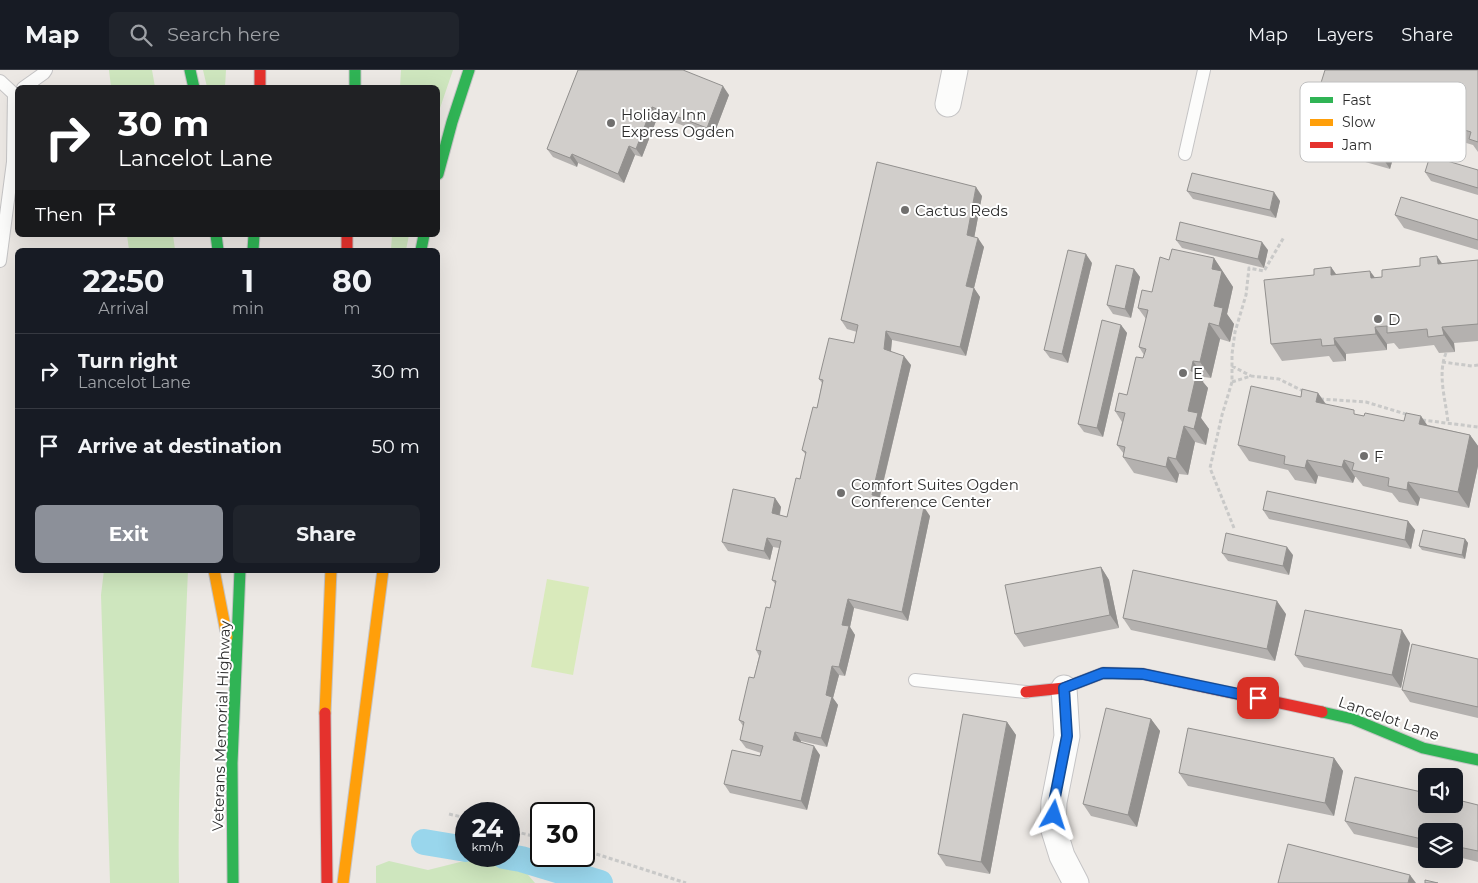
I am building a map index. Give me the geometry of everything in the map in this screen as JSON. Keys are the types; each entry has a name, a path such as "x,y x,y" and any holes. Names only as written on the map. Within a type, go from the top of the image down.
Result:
{"main road":[{"path":"190,70 193,85"},
{"path":"260,70 260,85"},
{"path":"354,85 355,70"},
{"path":"440,167 469,70"},
{"path":"215,573 236,679"},
{"name":"Veterans Memorial Highway","path":"233,883 232,763 240,573"},
{"path":"327,883 324,725 331,573"},
{"path":"343,883 383,573"},
{"name":"Lancelot Lane","path":"1026,692 1064,688 1103,673 1143,674 1353,719 1423,748 1478,760"}],"street":[{"path":"948,104 955,70"},
{"path":"1064,688 1067,736 1054,802 1054,827 1062,856 1076,883"}],"lane":[{"path":"27,85 46,70"},
{"path":"1185,154 1204,70"},
{"path":"0,81 15,89"},
{"path":"0,262 15,144"},
{"path":"915,680 1026,692"}],"path":[{"path":"1234,528 1210,468 1222,415 1232,382 1235,332 1246,295 1249,268 1264,271 1284,238"},
{"path":"1446,353 1442,362 1443,394 1447,405 1448,423"},
{"path":"1442,362 1478,365"},
{"path":"1232,366 1251,376 1280,379 1321,399 1366,402 1410,416"},
{"path":"1232,382 1251,376"},
{"path":"1418,419 1478,427"},
{"path":"449,814 455,815"},
{"path":"595,854 686,883"}],"green space":[{"path":"109,70 152,70 155,85 111,85"},
{"path":"203,70 226,70 225,85 207,85"},
{"path":"401,70 453,70 440,108 440,85 400,85"},
{"path":"127,237 173,237 175,248 129,248"},
{"path":"392,237 409,237 406,248 391,248"},
{"path":"104,573 188,573 180,766 179,883 110,883 101,595"},
{"path":"547,579 589,587 573,675 531,667"},
{"path":"389,861 428,870 455,863 455,867 514,867 523,869 535,883 376,883 376,866"}],"building":[{"name":"Holiday Inn Express Ogden","path":"578,70 683,70 723,86 707,128 652,107 636,149 629,146 618,174 572,154 570,158 547,149"},
{"path":"1325,70 1478,70 1478,142 1469,139 1471,132 1466,130 1466,82 1321,82"},
{"name":"Comfort Suites Ogden Conference Center","path":"877,162 976,187 967,235 978,238 966,286 974,288 960,347 886,331 884,349 904,356 872,495 924,507 902,612 848,599 842,625 849,626 839,667 832,666 826,695 832,697 821,738 795,732 793,740 814,746 801,801 724,784 732,750 760,756 763,746 740,740 744,722 739,720 749,677 754,678 761,651 756,650 766,607 770,608 776,581 772,580 781,541 767,538 764,551 722,542 733,489 775,498 772,513 787,517 796,478 800,479 806,452 802,450 813,407 817,408 823,380 819,379 829,338 854,343 858,325 841,320"},
{"path":"1428,162 1451,162 1478,170 1478,188 1425,172"},
{"path":"1192,173 1274,192 1270,210 1187,191"},
{"path":"1401,197 1478,220 1478,240 1395,215"},
{"path":"1180,222 1262,242 1258,259 1176,240"},
{"name":"E","path":"1172,249 1214,258 1212,269 1222,271 1214,306 1223,308 1219,326 1209,323 1200,362 1193,361 1191,371 1197,372 1188,411 1198,413 1194,429 1184,426 1176,459 1168,457 1166,467 1123,457 1125,447 1117,445 1125,413 1115,411 1119,393 1127,395 1136,357 1143,358 1146,349 1139,347 1148,310 1138,308 1142,290 1152,292 1160,257 1169,260"},
{"path":"1068,250 1086,254 1062,354 1044,350"},
{"name":"D","path":"1437,256 1438,264 1478,260 1478,324 1442,327 1444,335 1428,337 1427,329 1387,333 1387,326 1375,327 1376,334 1334,338 1335,345 1322,346 1321,339 1271,344 1264,280 1314,275 1314,269 1331,267 1331,275 1370,271 1371,278 1382,277 1382,270 1420,266 1420,258"},
{"path":"1116,265 1134,269 1125,309 1107,305"},
{"path":"1102,320 1121,325 1097,428 1078,424"},
{"name":"F","path":"1251,386 1301,397 1302,389 1318,393 1316,402 1354,410 1354,414 1364,416 1365,413 1404,421 1406,413 1421,416 1419,424 1470,435 1458,492 1408,482 1407,490 1388,486 1389,478 1352,470 1354,463 1344,460 1342,467 1307,460 1305,468 1284,464 1285,456 1238,445"},
{"path":"1267,491 1408,521 1405,540 1263,510"},
{"path":"1423,530 1465,539 1462,555 1419,546"},
{"path":"1226,533 1287,547 1283,566 1222,553"},
{"path":"1101,567 1110,615 1015,634 1005,585"},
{"path":"1133,570 1277,601 1267,649 1123,618"},
{"path":"1305,610 1402,630 1392,675 1295,655"},
{"path":"1412,644 1478,659 1478,707 1402,690"},
{"path":"1106,708 1151,719 1128,815 1083,804"},
{"path":"963,714 1007,722 981,862 938,854"},
{"path":"1188,728 1334,758 1325,803 1179,773"},
{"path":"1355,777 1418,791 1418,813 1463,813 1463,801 1478,805 1478,851 1463,848 1463,823 1418,823 1418,838 1345,821"},
{"path":"1288,844 1410,875 1408,883 1278,883"},
{"path":"1425,880 1438,883 1425,883"}],"waterway":[{"path":"424,842 455,847"},
{"path":"520,859 600,883"}],"traffic: fast":[{"path":"190,70 193,85"},
{"path":"355,70 355,85"},
{"path":"440,167 469,70"},
{"path":"216,237 218,248"},
{"path":"253,248 254,237"},
{"path":"421,248 424,237"},
{"path":"233,883 232,763 240,573"},
{"path":"1322,712 1353,719 1423,748 1478,760"}],"traffic: slow":[{"path":"215,573 227,637"},
{"path":"325,713 331,573"},
{"path":"343,883 383,573"}],"traffic: jam":[{"path":"260,70 260,85"},
{"path":"347,237 347,248"},
{"path":"1026,692 1064,688 1103,673 1143,674 1322,712"},
{"path":"325,713 327,883"}],"place":[{"name":"Holiday Inn Express Ogden","path":"611,123"},
{"name":"Cactus Reds","path":"905,210"},
{"name":"D","path":"1378,319"},
{"name":"E","path":"1183,373"},
{"name":"F","path":"1364,456"},
{"name":"Comfort Suites Ogden Conference Center","path":"841,493"}],"route":[{"path":"1054,815 1054,802 1067,736 1064,688 1103,673 1143,674 1258,698"}]}
